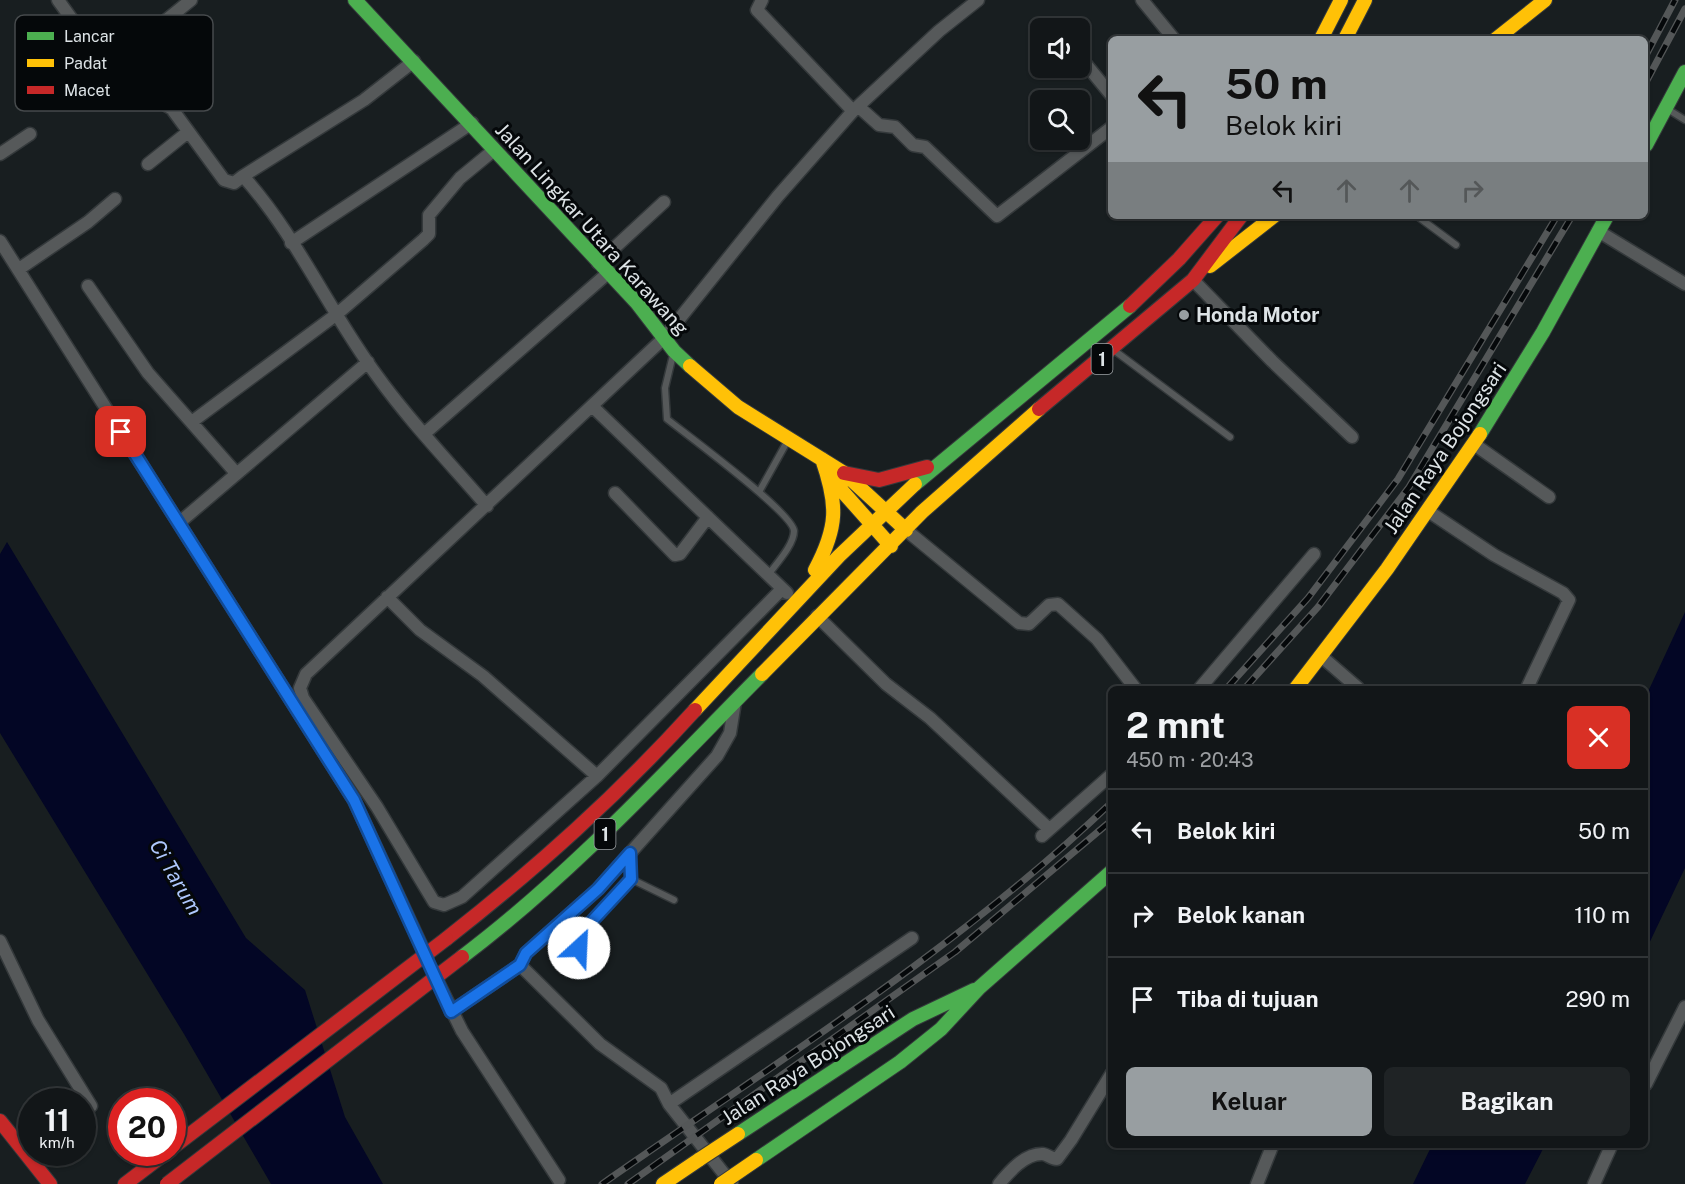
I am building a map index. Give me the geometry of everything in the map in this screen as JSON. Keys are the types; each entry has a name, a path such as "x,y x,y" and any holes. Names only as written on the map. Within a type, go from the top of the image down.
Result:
{"main road":[{"name":"Jalan Lingkar Utara Karawang","path":"356,0 637,303 674,351 738,407 844,473 906,530"},
{"path":"1323,36 1341,0"},
{"path":"1347,36 1365,0"},
{"path":"1500,36 1545,0"},
{"path":"1648,141 1685,72"},
{"name":"1","path":"186,1137 446,939 557,850 615,794 884,511 936,463 1157,283 1214,219"},
{"name":"1","path":"167,1184 553,884 817,616 984,455 1193,280 1239,219"},
{"path":"1193,280 1270,219"},
{"name":"Jalan Raya Bojongsari","path":"1298,686 1357,611 1474,444 1528,357 1605,219"},
{"name":"Jalan Lingkar Utara Karawang","path":"822,459 843,492 891,546"},
{"path":"796,602 824,555 835,523 837,506 822,459"},
{"path":"844,473 879,480 912,473 936,463"},
{"name":"Jalan Raya Bojongsari","path":"663,1184 738,1134 781,1124 900,1062 941,1029 979,988 1108,874"},
{"name":"Jalan Raya Bojongsari","path":"721,1184 756,1161 781,1124 913,1019 979,988"},
{"path":"0,1121 50,1184"},
{"path":"125,1184 149,1166"}],"street":[{"path":"58,0 69,15"},
{"path":"172,15 190,0"},
{"path":"762,0 757,10 856,109 879,124 895,127 913,144 925,147 997,216 1108,130"},
{"path":"782,589 597,776 462,897 444,905 434,902 377,807 303,698 300,688 306,674 664,338 778,196 856,109 939,32 978,0"},
{"path":"1142,0 1171,36"},
{"path":"173,111 224,180 234,183 364,100 414,61"},
{"path":"1090,69 1108,91"},
{"path":"291,243 472,123"},
{"path":"148,164 188,132"},
{"path":"0,154 30,134"},
{"path":"193,421 337,314 423,240 429,234 429,214 460,178 494,150"},
{"path":"243,176 291,243 368,362 424,434 487,506"},
{"path":"19,269 88,222 115,199"},
{"path":"598,263 664,202"},
{"path":"1598,231 1685,284"},
{"path":"0,241 354,800 451,1012 559,1180"},
{"path":"424,434 608,273"},
{"path":"1193,280 1272,361 1352,437"},
{"path":"88,286 148,373 193,421 236,473"},
{"path":"180,522 368,362"},
{"path":"593,407 796,602"},
{"path":"1474,444 1549,497"},
{"path":"615,493 675,555 680,554 708,517"},
{"path":"1428,511 1494,555 1563,594 1569,600 1528,686"},
{"path":"906,530 1019,622 1029,624 1049,604 1058,604 1097,639 1133,686"},
{"path":"1202,686 1314,554"},
{"path":"387,597 420,630 483,676 597,776"},
{"path":"817,616 886,684 930,718 1045,832 1108,777"},
{"path":"1321,656 1356,686"},
{"path":"451,1012 520,965 526,953 598,889 717,756 730,734 736,698"},
{"path":"669,1104 912,938"},
{"path":"0,941 38,1020 80,1088"},
{"path":"520,965 600,1044 661,1088 669,1104 732,1184"},
{"path":"1648,1080 1685,1007"},
{"path":"999,1184 1015,1166 1030,1159 1044,1154 1057,1159 1108,1080"},
{"path":"1257,1184 1272,1148"},
{"path":"1594,1184 1610,1148"}],"lane":[{"path":"1666,108 1685,120"},
{"path":"1421,219 1456,246"},
{"path":"1113,349 1230,437"},
{"path":"674,351 665,388 668,419 759,492 788,520 794,529 793,538 768,575"},
{"path":"759,492 789,439"},
{"path":"582,961 579,948 582,932 631,879 630,853"},
{"path":"631,879 674,900"}],"water":[{"name":"Ci Tarum","path":"7,542 246,938 305,990 345,1117 383,1184 271,1184 184,1034 0,733 0,554"},
{"path":"1685,612 1685,868 1648,946 1648,692"},
{"path":"1430,1148 1543,1148 1525,1184 1413,1184"}],"railway":[{"path":"1648,51 1675,0"},
{"path":"1648,78 1685,9"},
{"path":"1229,686 1308,598 1398,479 1555,219"},
{"path":"1247,686 1318,607 1409,487 1570,219"},
{"path":"602,1184 799,1049 929,955 1054,855 1108,806"},
{"path":"628,1184 955,952 1108,823"}],"traffic: fast":[{"path":"355,0 637,303 674,351 690,366"},
{"path":"1648,141 1685,72"},
{"path":"1480,434 1543,332 1605,219"},
{"path":"915,484 1130,306"},
{"path":"462,957 542,892 580,857 762,674"},
{"path":"756,1160 900,1062 941,1029 979,988 1108,875"},
{"path":"738,1134 913,1019 974,990"}],"traffic: slow":[{"path":"1323,36 1341,0"},
{"path":"1347,36 1365,0"},
{"path":"1500,36 1545,0"},
{"path":"1210,266 1270,219"},
{"path":"690,366 738,407 844,473 906,530"},
{"path":"762,674 922,512 1039,409"},
{"path":"1298,686 1387,569 1480,434"},
{"path":"815,570 828,541 833,516 831,490 822,459"},
{"path":"830,471 843,492 891,546"},
{"path":"695,710 839,556 915,484"},
{"path":"700,1159 738,1134"},
{"path":"663,1184 700,1159"},
{"path":"721,1184 756,1160"}],"traffic: jam":[{"path":"1130,306 1179,259 1214,219"},
{"path":"1039,409 1193,280 1239,219"},
{"path":"844,473 879,480 927,467"},
{"path":"446,939 576,830 666,742 695,710"},
{"path":"186,1137 446,939"},
{"path":"167,1184 462,957"},
{"path":"0,1121 50,1184"},
{"path":"125,1184 149,1166"}],"place":[{"name":"Honda Motor","path":"1184,315"}],"route":[{"path":"121,432 354,800 451,1012 465,1000 520,965 526,953 598,889 630,853 631,879 582,932 579,948"}]}
